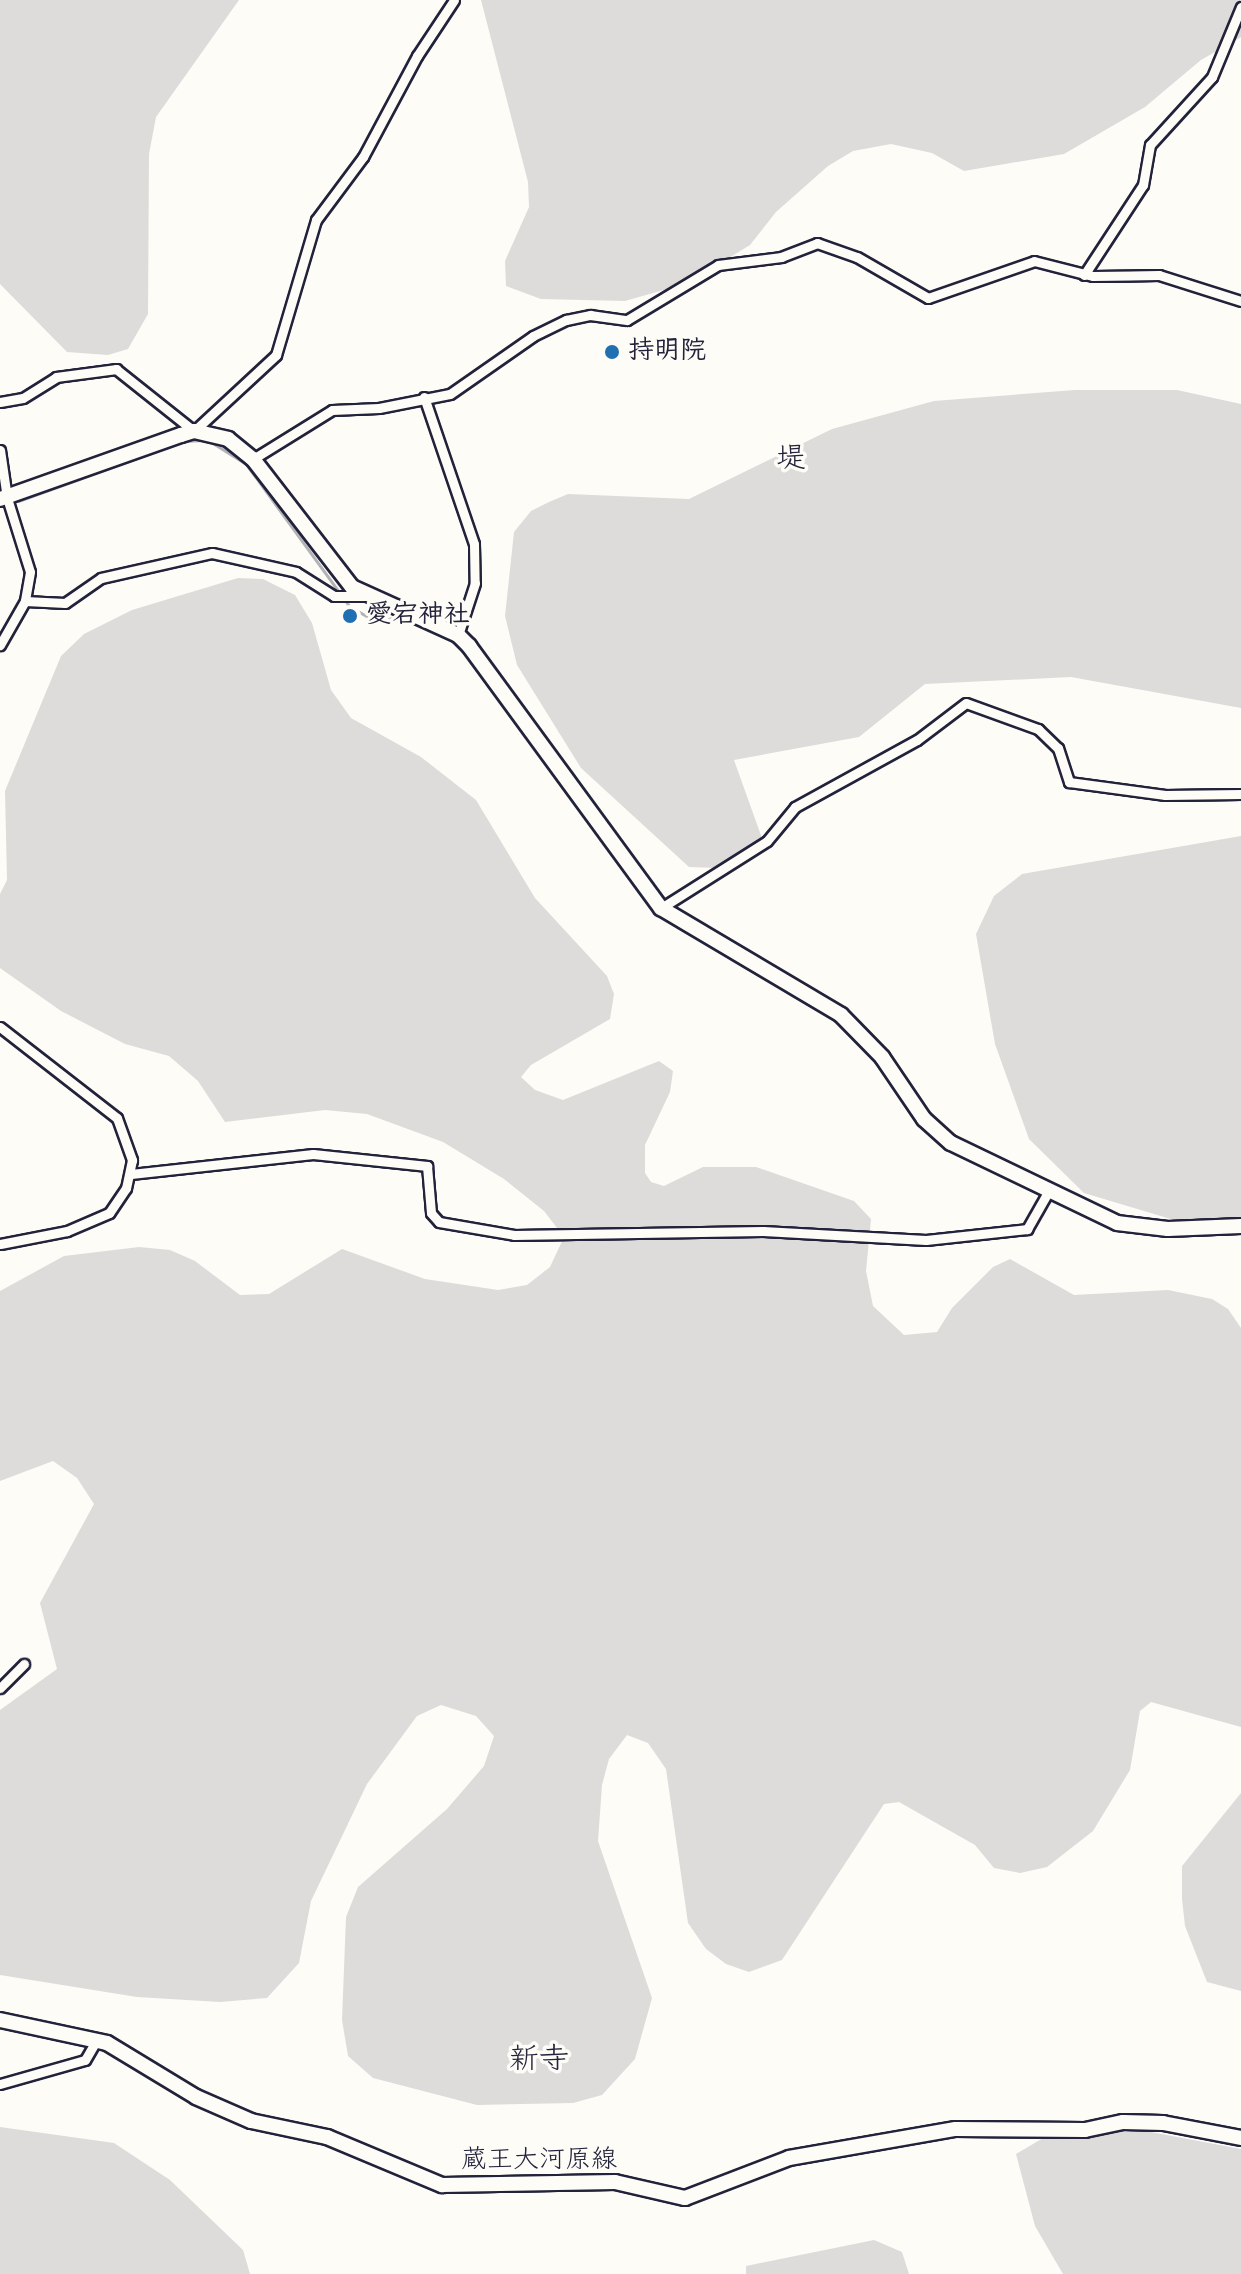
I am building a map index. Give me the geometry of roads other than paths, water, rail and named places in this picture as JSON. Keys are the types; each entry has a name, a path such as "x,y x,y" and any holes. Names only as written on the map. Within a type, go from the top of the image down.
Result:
{"street":[{"path":"4,498 194,431 276,355 316,220 363,157 417,56 454,0"},
{"path":"1084,275 1143,185 1150,145 1212,77 1241,7"},
{"path":"253,459 332,410 379,408 457,390 533,336 566,320 590,315 627,320 718,265 781,257 817,243 857,257 928,298 1034,261 1066,265 1084,275 1147,272 1241,301"},
{"path":"0,402 23,398 56,377 116,369 194,431 228,439 253,459 351,596"},
{"path":"424,397 474,544 475,583 458,635"},
{"path":"0,450 4,498 28,556 25,601 0,645"},
{"path":"25,601 65,603 101,578 212,553 296,572 351,596 458,635 483,662 661,908 841,1015 882,1057 939,1134 965,1152 1117,1223 1168,1229 1241,1226"},
{"path":"661,908 767,841 795,807 917,740 966,703 1038,729 1058,748 1069,782 1165,795 1241,794"},
{"path":"0,1027 117,1118 130,1145 131,1174 118,1201 96,1221 0,1244"},
{"path":"131,1174 313,1154 427,1166 431,1213 439,1222 514,1235 763,1231 926,1240 1027,1229 1048,1192"},
{"path":"0,1688 24,1664"},
{"name":"蔵王大河原線","path":"0,2020 123,2050 196,2097 251,2121 327,2137 442,2185 615,2182 685,2198 789,2158 956,2129 1085,2130 1123,2122 1163,2123 1241,2138"},
{"path":"0,2084 85,2060 96,2041"}],"waterway":[{"path":"219,414 254,381"},
{"path":"183,441 204,440"},
{"path":"211,442 246,464 349,606 375,621 399,617"},
{"path":"18,501 176,444"},
{"path":"432,616 451,620"}],"place":[{"name":"持明院","path":"612,352"},
{"name":"愛宕神社","path":"350,616"}],"district":[{"name":"堤","path":"791,459"},
{"name":"新寺","path":"539,2060"}]}
